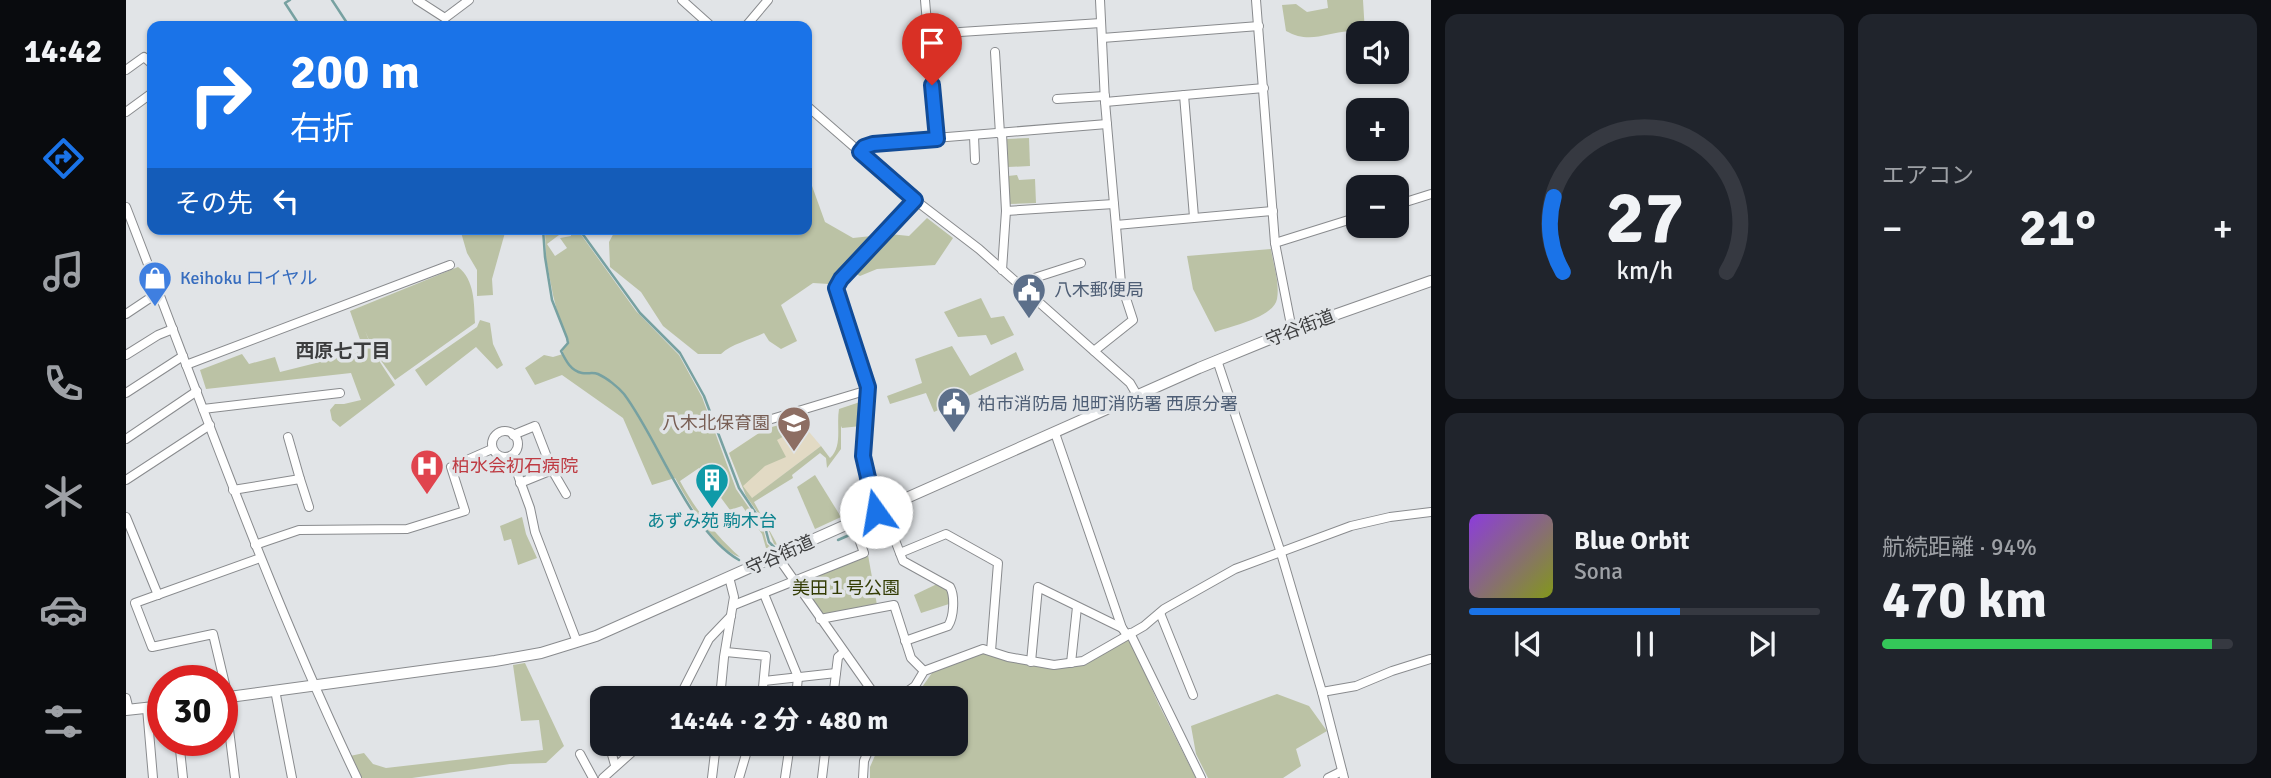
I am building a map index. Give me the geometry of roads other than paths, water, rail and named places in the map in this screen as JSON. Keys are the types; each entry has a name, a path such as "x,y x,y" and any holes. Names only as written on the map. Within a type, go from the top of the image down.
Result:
{"main road":[{"name":"守谷街道","path":"238,695 495,662 541,653 577,642 626,624 1217,360 1292,330 1431,281"},
{"path":"127,706 147,708"}],"street":[{"path":"417,0 445,18 468,0"},
{"path":"682,0 705,21"},
{"path":"750,21 768,0"},
{"path":"925,0 937,139"},
{"path":"1094,351 1133,320 1121,284 1105,99 1100,0"},
{"path":"1256,0 1275,243 1292,330"},
{"path":"960,32 1101,23"},
{"path":"1102,38 1259,26"},
{"path":"995,52 1006,211 1002,270"},
{"path":"126,70 144,57 147,60"},
{"path":"1057,99 1184,95 1264,88"},
{"path":"1184,95 1194,217"},
{"path":"126,112 147,97"},
{"path":"812,110 915,200 948,223 1002,270 1130,383 1137,395"},
{"path":"860,152 864,147 873,144 1107,124"},
{"path":"974,136 975,160"},
{"path":"1409,201 1431,194"},
{"path":"905,641 948,626 951,621 953,592 950,587 903,561 879,510 863,456 868,390 836,288 841,279 915,200"},
{"path":"1006,211 1114,204"},
{"path":"126,207 260,558 357,778"},
{"path":"1116,225 1273,211"},
{"path":"1275,243 1346,221"},
{"path":"1019,285 1081,263"},
{"path":"186,365 450,265"},
{"path":"126,314 159,292"},
{"path":"126,355 173,329"},
{"path":"126,393 183,356"},
{"path":"1217,360 1281,552 1322,692 1343,774 1328,778"},
{"path":"765,421 868,390"},
{"path":"126,439 197,391"},
{"path":"203,409 340,393"},
{"path":"126,480 210,425"},
{"path":"513,435 536,426 552,470 566,494"},
{"path":"506,431 513,435 518,446 511,456 501,457 492,449 492,440 497,433 506,431"},
{"path":"1055,433 1126,632 1201,778"},
{"path":"288,437 309,507"},
{"path":"255,545 299,530 407,529 465,511 451,467 492,449"},
{"path":"511,456 535,532 577,642"},
{"path":"520,482 552,470"},
{"path":"233,490 300,479"},
{"path":"915,686 924,671 983,649 1031,662 1054,665 1083,661 1126,632 1144,626 1160,613 1236,569 1351,526 1390,517 1431,512"},
{"path":"126,517 128,528 158,595"},
{"path":"734,605 864,553 853,522"},
{"path":"900,553 946,534 998,563 991,651"},
{"path":"777,556 868,686"},
{"path":"219,665 213,634 152,647 135,603 260,558"},
{"path":"722,686 734,605 729,577"},
{"path":"1031,662 1038,587 1126,632"},
{"path":"764,594 798,677 797,686"},
{"path":"820,619 894,605 911,658 924,671"},
{"path":"1071,663 1077,607"},
{"path":"1160,613 1193,695"},
{"path":"685,686 709,639 731,615"},
{"path":"726,652 766,656 763,686"},
{"path":"834,686 838,657 844,652"},
{"path":"1322,692 1356,686 1430,659"},
{"path":"764,681 836,673"},
{"path":"275,690 292,778"},
{"path":"580,754 593,778"},
{"path":"151,756 153,778"},
{"path":"181,756 183,778"},
{"path":"232,756 235,778"},
{"path":"612,756 615,765"},
{"path":"603,778 626,756"},
{"path":"712,778 715,756"},
{"path":"739,778 745,756"},
{"path":"785,778 788,756"},
{"path":"822,778 825,756"},
{"path":"863,778 866,756"}],"waterway":[{"path":"290,0 285,3 297,21"},
{"path":"332,0 346,21"},
{"path":"543,235 552,300 568,343 561,351 569,365 582,373 598,374 624,394 690,507 721,546 739,560"},
{"path":"583,235 640,313 680,353 704,396 739,488 765,527 769,542 774,547"},
{"path":"838,540 854,533"}],"place":[{"name":"Keihoku ロイヤル","path":"155,308"},
{"name":"八木郵便局","path":"1029,320"},
{"name":"柏市消防局 旭町消防署 西原分署","path":"954,434"},
{"name":"八木北保育園","path":"794,453"},
{"name":"柏水会初石病院","path":"427,496"},
{"name":"あずみ苑 駒木台","path":"712,510"}],"district":[{"name":"西原七丁目","path":"343,351"}],"park label":[{"name":"美田１号公園","path":"846,588"}]}
